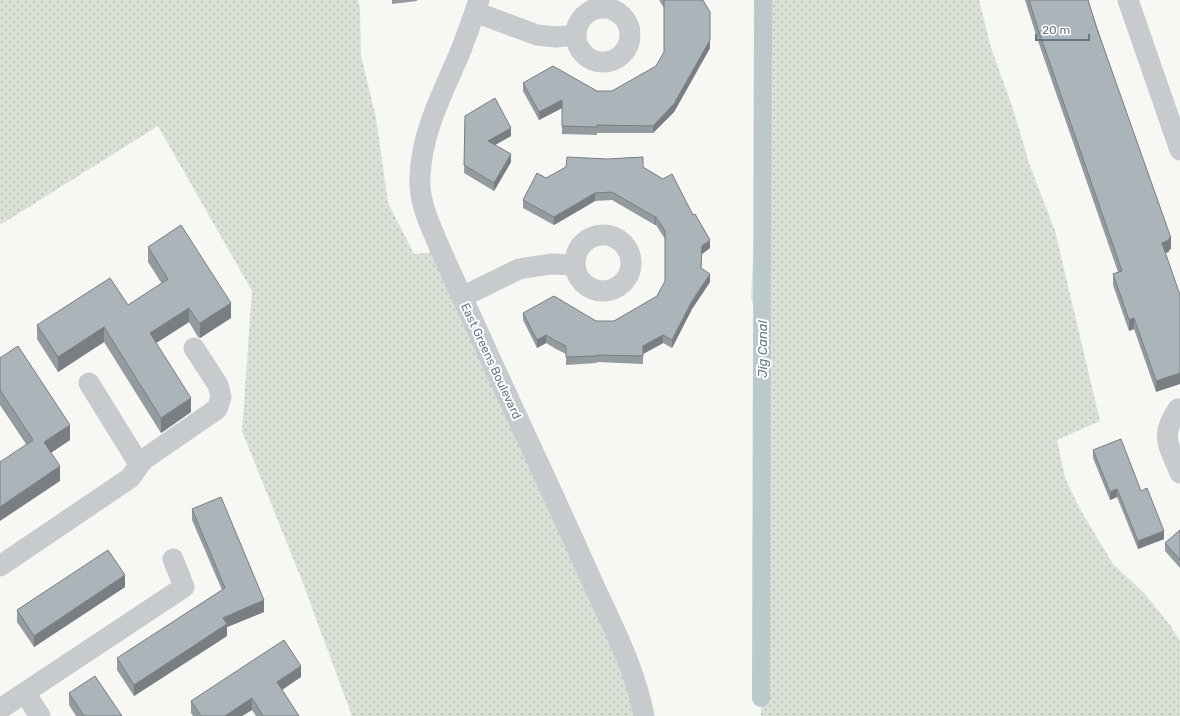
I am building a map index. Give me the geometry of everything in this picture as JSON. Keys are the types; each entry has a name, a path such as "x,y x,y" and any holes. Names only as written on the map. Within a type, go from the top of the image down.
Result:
{"street":[{"path":"1128,0 1180,150"},
{"path":"477,6 537,35 556,37 576,35"},
{"name":"East Greens Boulevard","path":"477,6 459,54 432,116 421,155 420,178 422,201 429,223 462,297 582,557 631,668 641,699 644,716"},
{"path":"462,297 518,269 551,264 574,266"},
{"path":"0,566 130,478 143,460 217,409 221,397 218,385 194,348"},
{"path":"89,383 140,464"},
{"path":"1180,409 1178,409 1170,422 1166,438 1180,473"},
{"path":"0,709 184,587 173,559"},
{"path":"25,693 40,716"}],"shaded area":[{"path":"0,0 358,0 360,9 361,56 376,118 388,203 414,254 437,252 647,716 352,716 301,578 242,431 252,291 158,126 0,225"},
{"path":"761,0 979,0 991,48 1012,106 1030,166 1055,231 1100,421 1057,440 1065,478 1081,511 1113,564 1144,593 1170,625 1180,641 1180,716 761,716 768,350 757,321 751,297 759,155"}],"building":[{"path":"664,0 703,0 710,12 710,40 674,104 653,126 562,126 562,100 539,112 523,83 553,66 597,91 612,91 656,66 664,52"},
{"path":"1029,0 1088,0 1171,238 1162,243 1180,295 1180,373 1156,381 1134,318 1129,320 1113,274 1122,271"},
{"path":"495,98 511,128 488,141 511,154 494,183 464,165 465,116"},
{"path":"567,157 607,159 643,157 643,167 663,179 672,174 693,215 695,214 710,240 702,246 701,268 710,274 692,301 672,340 663,335 643,346 643,356 597,355 566,357 566,346 546,335 537,340 523,313 554,296 596,321 614,321 657,296 665,281 665,231 656,217 612,192 595,193 554,217 523,200 537,173 546,178 566,167"},
{"path":"181,225 231,303 200,323 189,308 150,333 191,398 161,418 104,327 58,357 37,325 110,278 128,305 168,279 148,247"},
{"path":"18,346 70,425 44,442 60,466 0,507 0,462 33,440 0,390 0,358"},
{"path":"1121,439 1141,491 1147,488 1164,531 1138,541 1117,489 1110,492 1093,450"},
{"path":"221,497 264,600 223,618 227,624 134,685 117,658 225,588 192,509"},
{"path":"1180,530 1180,560 1165,543"},
{"path":"108,550 125,575 34,636 17,610"},
{"path":"284,640 301,666 277,682 299,716 263,716 252,698 225,716 201,716 191,701"},
{"path":"95,676 122,716 84,716 69,693"}],"waterway":[{"name":"Jig Canal","path":"761,698 763,0"}]}
